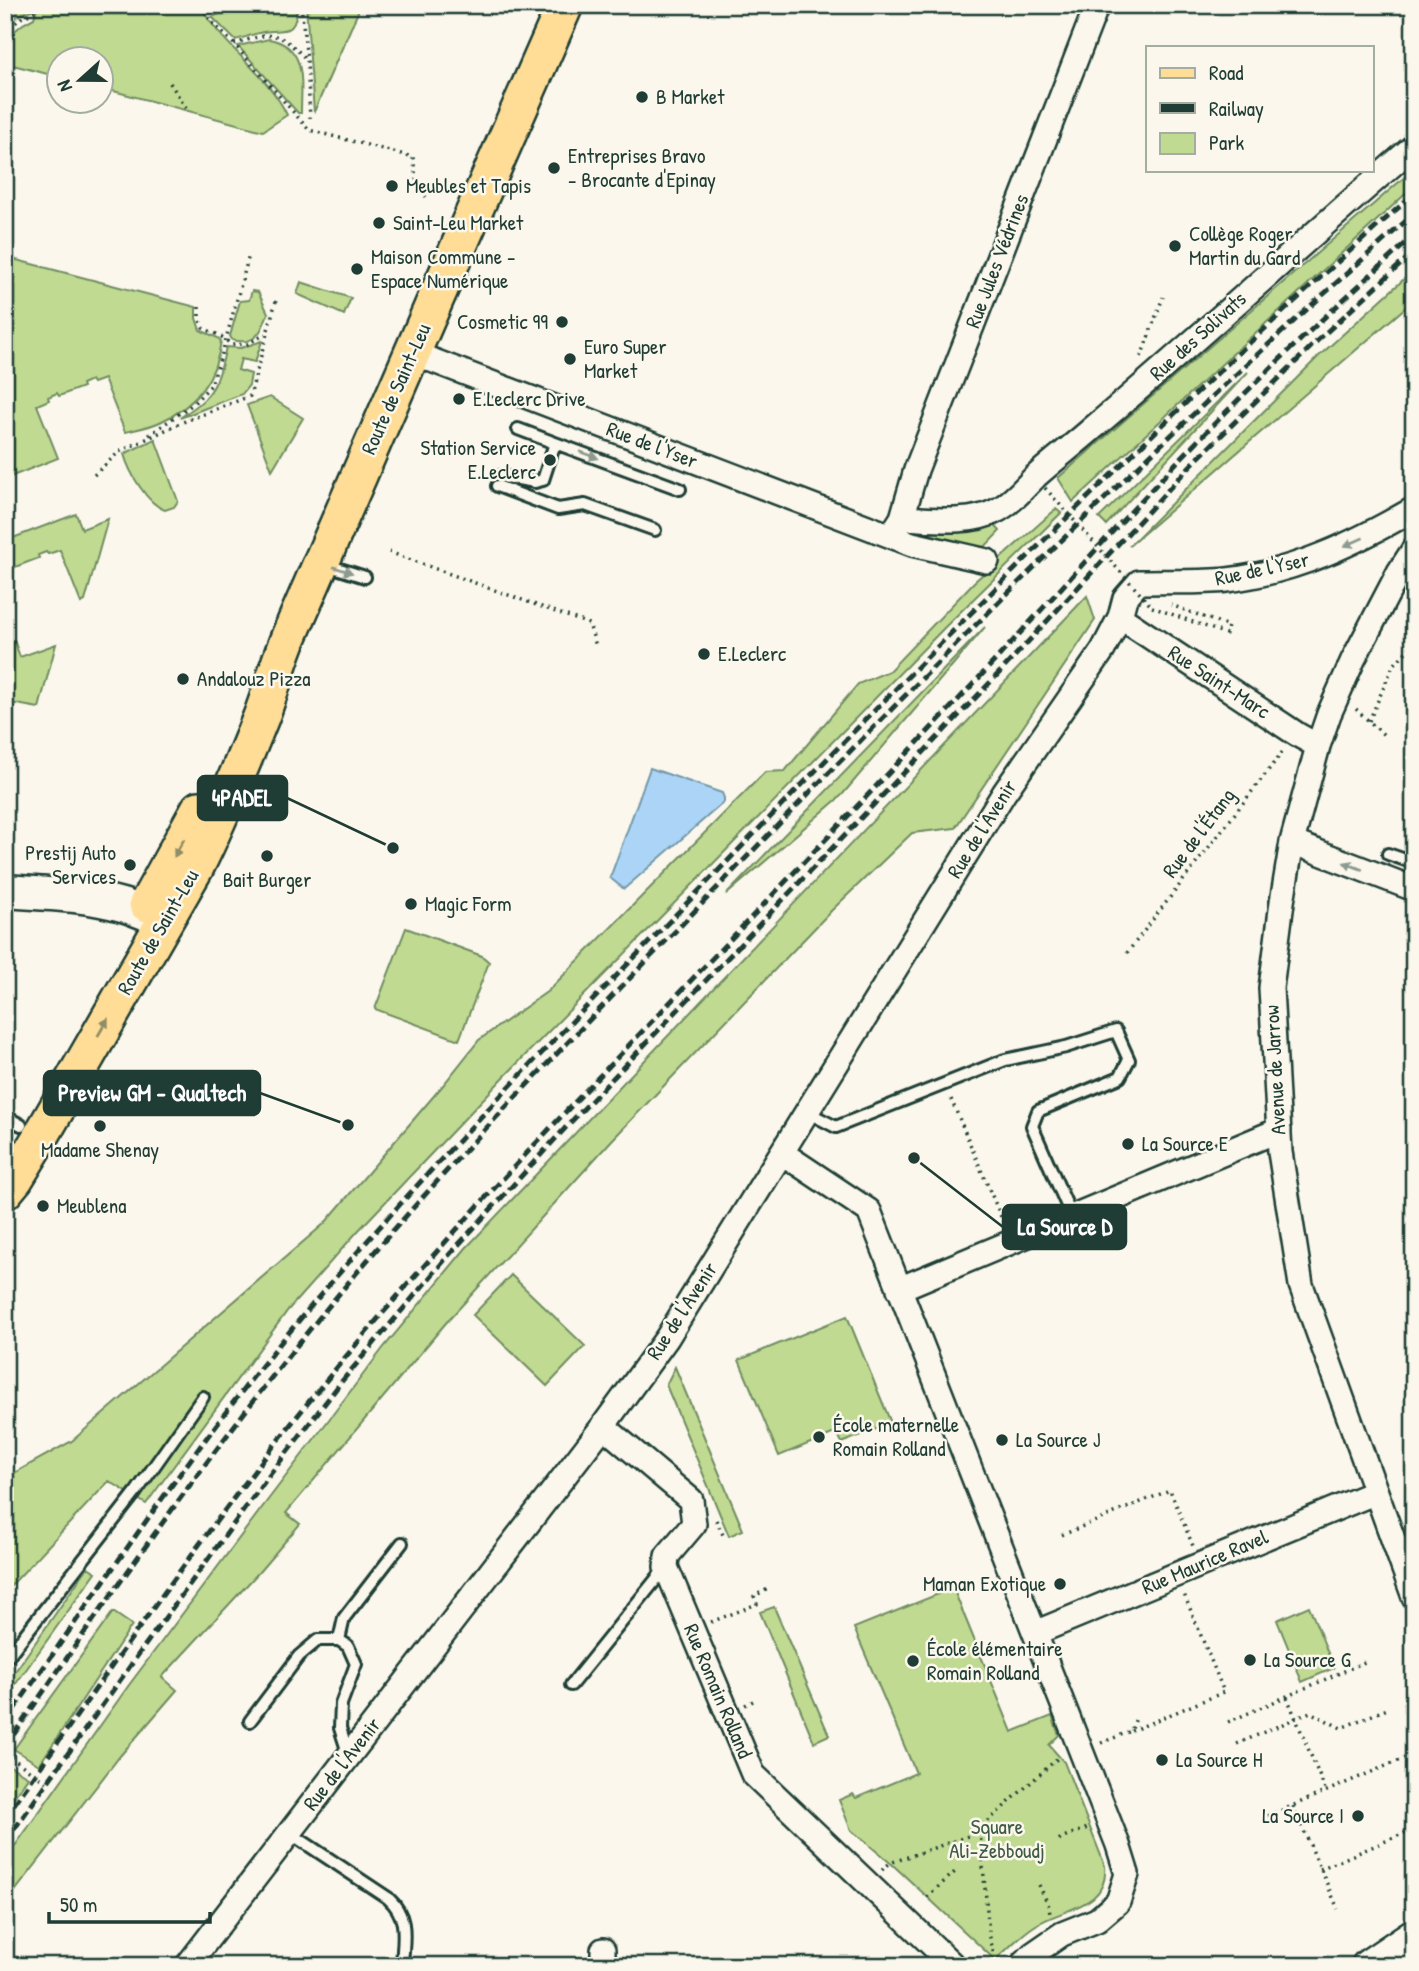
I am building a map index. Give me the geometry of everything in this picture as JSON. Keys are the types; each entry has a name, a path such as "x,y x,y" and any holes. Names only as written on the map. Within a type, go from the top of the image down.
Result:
{"main road":[{"name":"Route de Saint-Leu","path":"5,1156 13,1121 153,916 196,867 212,836 262,715 280,658 351,490 565,5"},
{"name":"Route de Saint-Leu","path":"5,1191 37,1143 153,916"}],"street":[{"name":"Rue Jules Védrines","path":"897,527 921,457 1097,5"},
{"name":"Rue des Solivats","path":"1014,498 1414,146"},
{"name":"Rue de l'Yser","path":"413,353 897,527 977,518 997,511 1014,498"},
{"name":"Rue de l'Yser","path":"1120,617 1125,598 1139,582 1227,580 1272,571 1325,555 1364,538 1414,509"},
{"name":"Rue de l'Yser","path":"897,527 912,544 987,561"},
{"name":"Avenue de Jarrow","path":"1414,549 1353,660 1318,746 1292,842 1271,988 1280,1152 1301,1285 1376,1492 1406,1559 1414,1597"},
{"name":"Rue Saint-Marc","path":"1120,617 1318,746"},
{"name":"Rue de l'Avenir","path":"187,1966 603,1426 667,1338 1004,793 1103,650 1120,617"},
{"path":"1292,842 1414,889"},
{"path":"5,891 111,902 153,916"},
{"path":"899,1289 1279,1130"},
{"path":"782,1153 869,1212 1118,1844 1127,1874 1118,1902 1097,1920 1062,1934 1021,1966"},
{"path":"603,1426 691,1500 694,1524 667,1556 666,1567"},
{"name":"Rue Maurice Ravel","path":"1035,1633 1376,1492"},
{"name":"Rue Romain Rolland","path":"666,1567 753,1774 954,1966"},
{"path":"1368,1966 1414,1935"}],"lane":[{"path":"518,429 680,489"},
{"path":"555,443 542,480 499,481 558,509 585,505 655,530"},
{"path":"321,563 366,578"},
{"path":"1388,854 1414,863"},
{"path":"807,1112 836,1127 1005,1060 1066,1047 1116,1031 1129,1060 1120,1077 1038,1111 1032,1126 1072,1217"},
{"path":"5,1660 136,1492 203,1396"},
{"path":"339,1640 344,1618 402,1543"},
{"path":"571,1685 666,1567"},
{"path":"250,1721 299,1656 318,1640 339,1640 348,1646 356,1664 341,1704 341,1728 349,1756"},
{"path":"290,1833 397,1906 403,1926 402,1966"}],"path":[{"path":"202,5 211,20 309,130 414,157 417,186 426,197"},
{"path":"301,5 310,118"},
{"path":"5,32 21,18 36,10"},
{"path":"234,44 258,37 280,36 307,61"},
{"path":"170,83 188,111"},
{"path":"139,442 193,404 208,389 226,340 249,255"},
{"path":"94,475 119,452 178,424 250,396 277,297"},
{"path":"1139,362 1163,297"},
{"path":"200,307 199,318 202,326 221,335 232,345 252,342 266,334"},
{"path":"1045,488 1152,607 1226,634 1228,626 1166,603"},
{"path":"389,552 589,624 596,646"},
{"path":"1370,721 1392,666 1414,643"},
{"path":"1336,697 1361,712 1386,737"},
{"name":"Rue de l'Étang","path":"1127,953 1273,762 1298,735"},
{"path":"945,1083 1012,1242"},
{"path":"1062,1535 1170,1490 1201,1564"},
{"path":"867,1883 890,1863 980,1832 986,1823 1059,1756 1081,1751 1224,1692 1176,1575"},
{"path":"718,1619 757,1604 754,1596 768,1589"},
{"path":"1228,1722 1367,1661"},
{"path":"1287,1696 1326,1792"},
{"path":"1237,1744 1310,1712 1340,1728 1387,1709"},
{"path":"1131,1731 1136,1718"},
{"path":"5,1753 47,1783"},
{"path":"1268,1816 1408,1758"},
{"path":"1293,1805 1338,1909"},
{"path":"1059,1840 1090,1827"},
{"path":"1320,1869 1414,1829"},
{"path":"980,1832 994,1966"},
{"path":"927,1897 956,1871"},
{"path":"1039,1885 1049,1906 1051,1918"}],"green space":[{"path":"5,5 200,5 220,34 268,86 287,115 263,131 116,92 116,46 46,46 46,74 5,63 5,39 34,18 37,8 19,15 5,27"},
{"path":"241,5 297,5 295,22 288,29 263,32 235,40 212,17 224,12 225,15 234,12 233,8"},
{"path":"306,5 361,5 314,112"},
{"path":"269,39 290,49 300,67 301,113 298,113 238,46"},
{"path":"1414,169 1414,186 1073,502 1058,478"},
{"path":"5,257 196,307 200,330 221,341 215,367 203,389 174,414 153,425 125,432 104,379 93,383 91,380 82,384 83,387 48,397 49,400 37,405 58,458 5,479 5,322 13,290 5,288"},
{"path":"1414,270 1414,300 1129,546 1319,356"},
{"path":"301,282 351,298 344,315 297,294"},
{"path":"252,291 258,292 268,313 266,320 252,339 232,340 230,336 240,301 249,300"},
{"path":"262,341 255,362 241,359 238,370 251,374 249,385 242,394 180,418 211,391 226,347 241,348"},
{"path":"1248,372 1106,525 1099,518"},
{"path":"270,397 303,418 272,470 247,405"},
{"path":"155,439 178,501 174,507 165,510 158,507 140,486 124,454"},
{"path":"1056,509 1061,513 945,627 504,1077 357,1232 288,1310 146,1504 109,1481 5,1592 5,1478 72,1441 325,1223 479,1040 548,991 765,772 785,771 858,684 889,671 974,582"},
{"path":"76,514 82,529 108,519 85,601 81,603 60,550 48,554 46,552 38,555 39,558 5,568 5,541"},
{"path":"916,519 992,522 1000,531 982,550 913,533"},
{"path":"1087,596 1095,620 955,828 912,833 832,910 612,1140 445,1324 286,1513 300,1524 162,1677 177,1690 120,1756 5,1904 5,1860 129,1685 384,1347 466,1248"},
{"path":"985,627 842,795 726,895"},
{"path":"14,640 20,657 56,644 39,708 5,702 5,643"},
{"path":"406,928 482,956 489,962 459,1040 375,1009"},
{"path":"511,1275 585,1346 547,1386 473,1315"},
{"path":"847,1316 891,1423 842,1443 837,1432 779,1456 739,1360"},
{"path":"675,1367 743,1530 729,1536 666,1385"},
{"path":"88,1567 96,1572 5,1699 5,1686"},
{"name":"Square Ali-Zebboudj","path":"953,1588 1012,1732 1052,1716 1059,1735 1049,1745 1064,1762 1105,1866 1100,1891 1092,1899 1036,1925 995,1960 851,1830 839,1800 853,1794 856,1798 916,1773 854,1628"},
{"path":"1309,1606 1334,1668 1302,1682 1277,1620"},
{"path":"774,1607 829,1735 814,1742 760,1612"},
{"path":"113,1612 132,1625 39,1765 14,1749"},
{"path":"5,1763 28,1777 5,1810"}],"water":[{"path":"650,768 722,793 724,802 624,889 610,878"}],"railway":[{"path":"5,1722 234,1401 322,1294 431,1170 601,991 1058,526 1234,358 1414,194"},
{"path":"5,1747 156,1532 274,1374 362,1267 459,1157 883,717 1056,546 1233,377 1414,214"},
{"path":"5,1817 165,1591 248,1480 334,1371 417,1274 547,1132 967,690 1182,457 1296,344 1414,236"},
{"path":"5,1842 265,1481 342,1381 449,1255 569,1124 1001,671 1190,466 1319,339 1414,252"}],"place":[{"name":"B Market","path":"642,97"},
{"name":"Entreprises Bravo - Brocante d'Epinay","path":"554,168"},
{"name":"Meubles et Tapis","path":"392,186"},
{"name":"Saint-Leu Market","path":"379,223"},
{"name":"Collège Roger Martin du Gard","path":"1175,246"},
{"name":"Maison Commune - Espace Numérique","path":"357,269"},
{"name":"Cosmetic 99","path":"562,322"},
{"name":"Euro Super Market","path":"570,359"},
{"name":"E.Leclerc Drive","path":"459,399"},
{"name":"Station Service E.Leclerc","path":"550,460"},
{"name":"E.Leclerc","path":"704,654"},
{"name":"Andalouz Pizza","path":"183,679"},
{"name":"4PADEL","path":"393,848"},
{"name":"Bait Burger","path":"267,856"},
{"name":"Prestij Auto Services","path":"130,865"},
{"name":"Magic Form","path":"411,904"},
{"name":"Preview GM - Qualtech","path":"348,1125"},
{"name":"Madame Shenay","path":"100,1126"},
{"name":"La Source E","path":"1128,1144"},
{"name":"La Source D","path":"914,1158"},
{"name":"Meublena","path":"43,1206"},
{"name":"École maternelle Romain Rolland","path":"819,1437"},
{"name":"La Source J","path":"1002,1440"},
{"name":"Maman Exotique","path":"1060,1584"},
{"name":"La Source G","path":"1250,1660"},
{"name":"École élémentaire Romain Rolland","path":"913,1661"},
{"name":"La Source H","path":"1162,1760"},
{"name":"La Source I","path":"1358,1816"}]}
